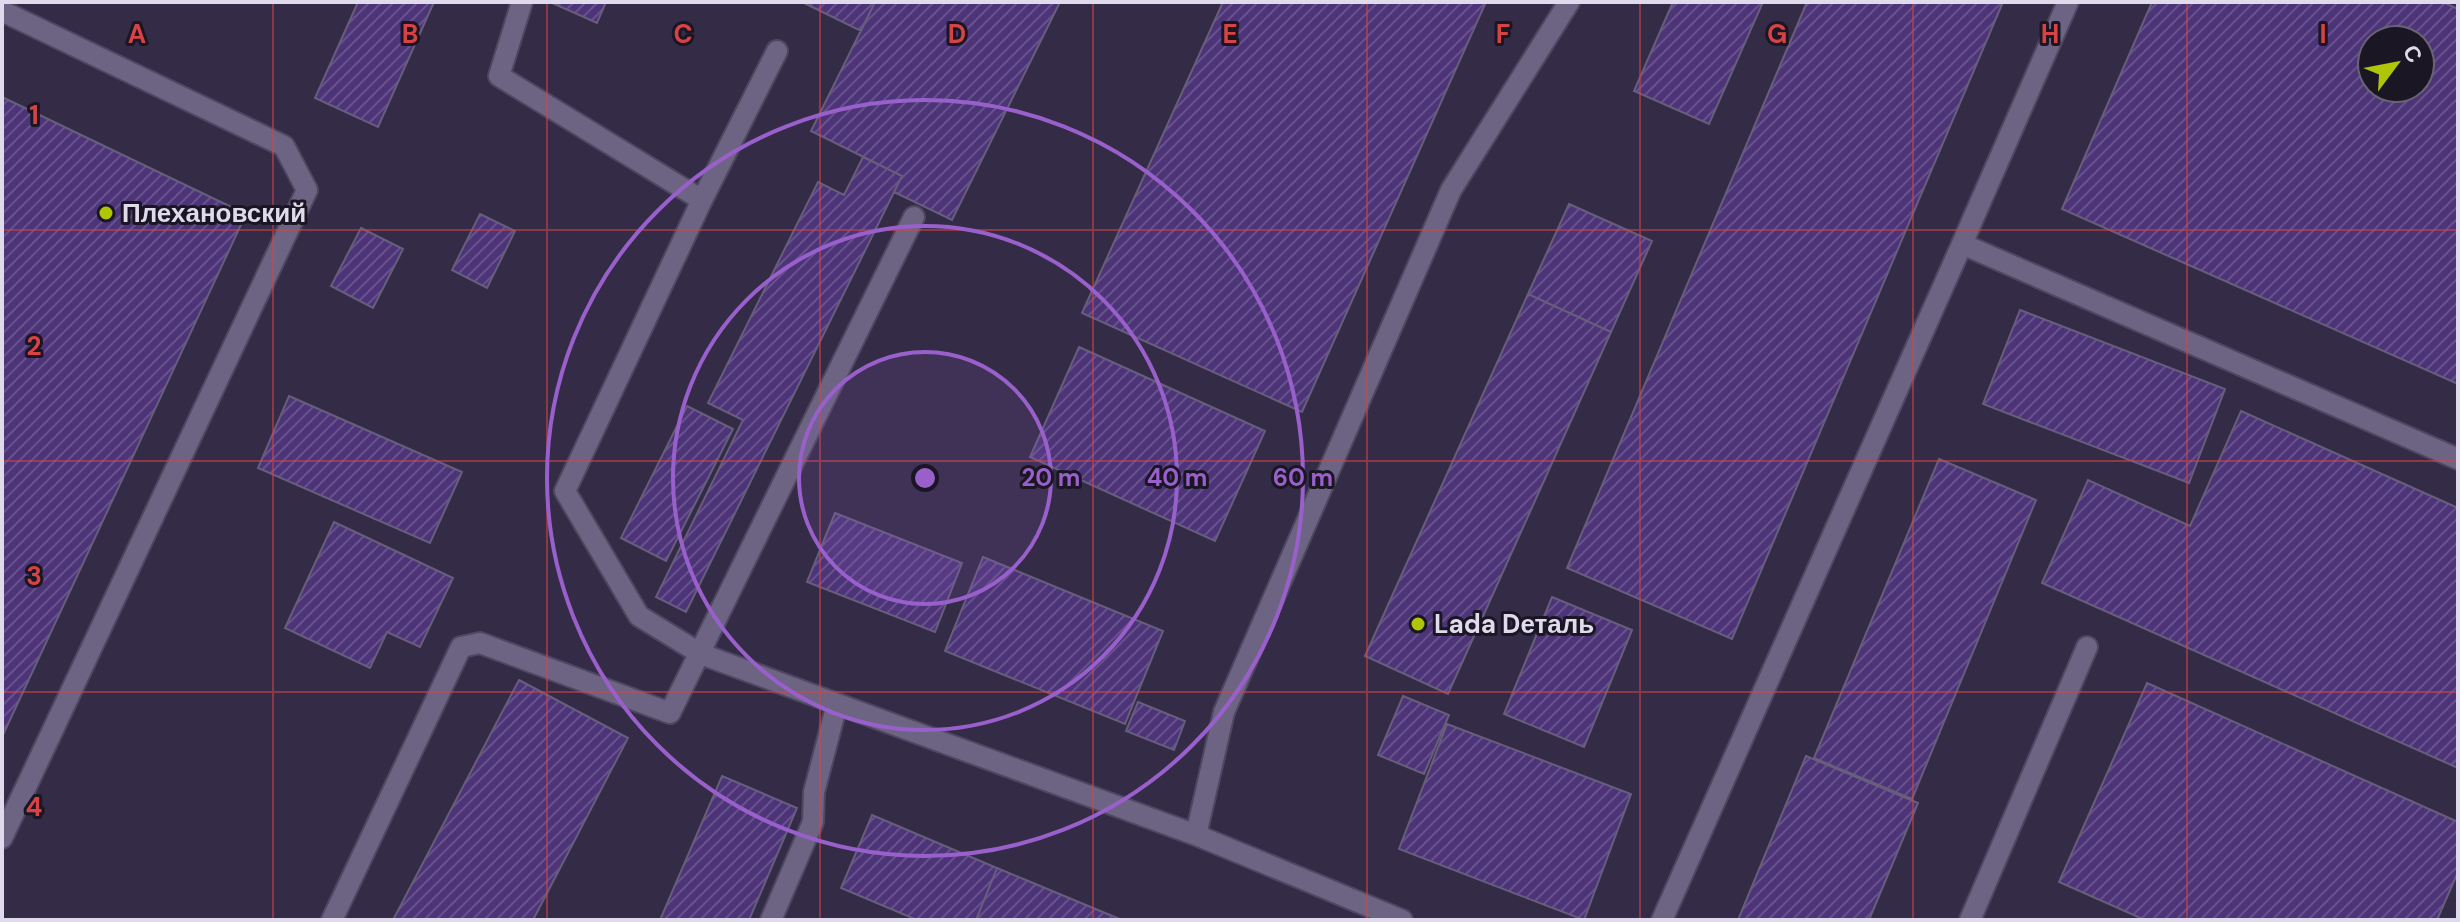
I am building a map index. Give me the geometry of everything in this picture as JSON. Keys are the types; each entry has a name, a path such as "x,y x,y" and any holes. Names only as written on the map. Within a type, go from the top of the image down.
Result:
{"street":[{"path":"2,838 307,190 284,146 2,11 6,2"},
{"path":"522,2 499,76 702,200"},
{"path":"1196,835 1224,712 1451,190 1569,2"},
{"path":"1662,920 2068,2"},
{"path":"777,51 702,200 565,491 639,616 701,654 1196,835 1402,920"},
{"path":"332,920 461,647 480,643 670,713 914,217"},
{"path":"1962,244 2458,459"},
{"path":"1970,920 2087,647"},
{"path":"771,920 813,822 814,792 837,704"}],"building":[{"path":"358,2 434,2 378,127 315,98"},
{"path":"550,2 606,2 597,23"},
{"path":"802,2 875,2 861,31"},
{"path":"875,2 1060,2 952,220 894,192 902,176 811,131"},
{"path":"1223,2 1486,2 1302,412 1082,313"},
{"path":"1673,2 1763,2 1709,124 1634,91"},
{"path":"1807,2 2003,2 1732,639 1567,568"},
{"path":"2152,2 2443,2 2458,9 2458,384 2062,209"},
{"path":"2,97 246,214 2,737"},
{"path":"863,157 902,176 686,612 656,597 743,420 708,403 818,182 844,195"},
{"path":"1569,204 1652,241 1611,332 1528,294"},
{"path":"480,214 515,231 487,288 452,270"},
{"path":"361,228 403,249 373,308 331,286"},
{"path":"1528,294 1611,332 1448,694 1365,656"},
{"path":"2020,310 2225,389 2189,483 1983,404"},
{"path":"1079,347 1265,431 1215,541 1030,457"},
{"path":"289,396 462,472 430,543 258,468"},
{"path":"687,406 733,429 666,561 621,538"},
{"path":"2241,411 2458,508 2458,768 2042,583 2088,480 2190,526"},
{"path":"1939,459 2036,500 1912,799 1814,758"},
{"path":"835,513 962,563 935,632 807,582"},
{"path":"334,522 453,578 420,647 387,632 370,668 285,628"},
{"path":"983,557 1163,631 1125,724 945,651"},
{"path":"1552,597 1632,630 1584,747 1504,714"},
{"path":"519,680 628,738 533,920 393,920"},
{"path":"2147,683 2458,822 2458,872 2437,920 2145,920 2059,882"},
{"path":"1403,696 1449,715 1424,774 1378,755"},
{"path":"1138,702 1185,721 1174,750 1126,731"},
{"path":"1447,724 1631,794 1584,920 1399,849"},
{"path":"1806,756 1918,803 1869,920 1738,920"},
{"path":"722,776 797,808 749,920 660,920"},
{"path":"872,815 997,868 976,920 917,920 841,888"},
{"path":"997,868 1122,920 976,920"}],"place":[{"name":"Плехановский","path":"106,213"},
{"name":"Lada Dеталь","path":"1418,624"}]}
